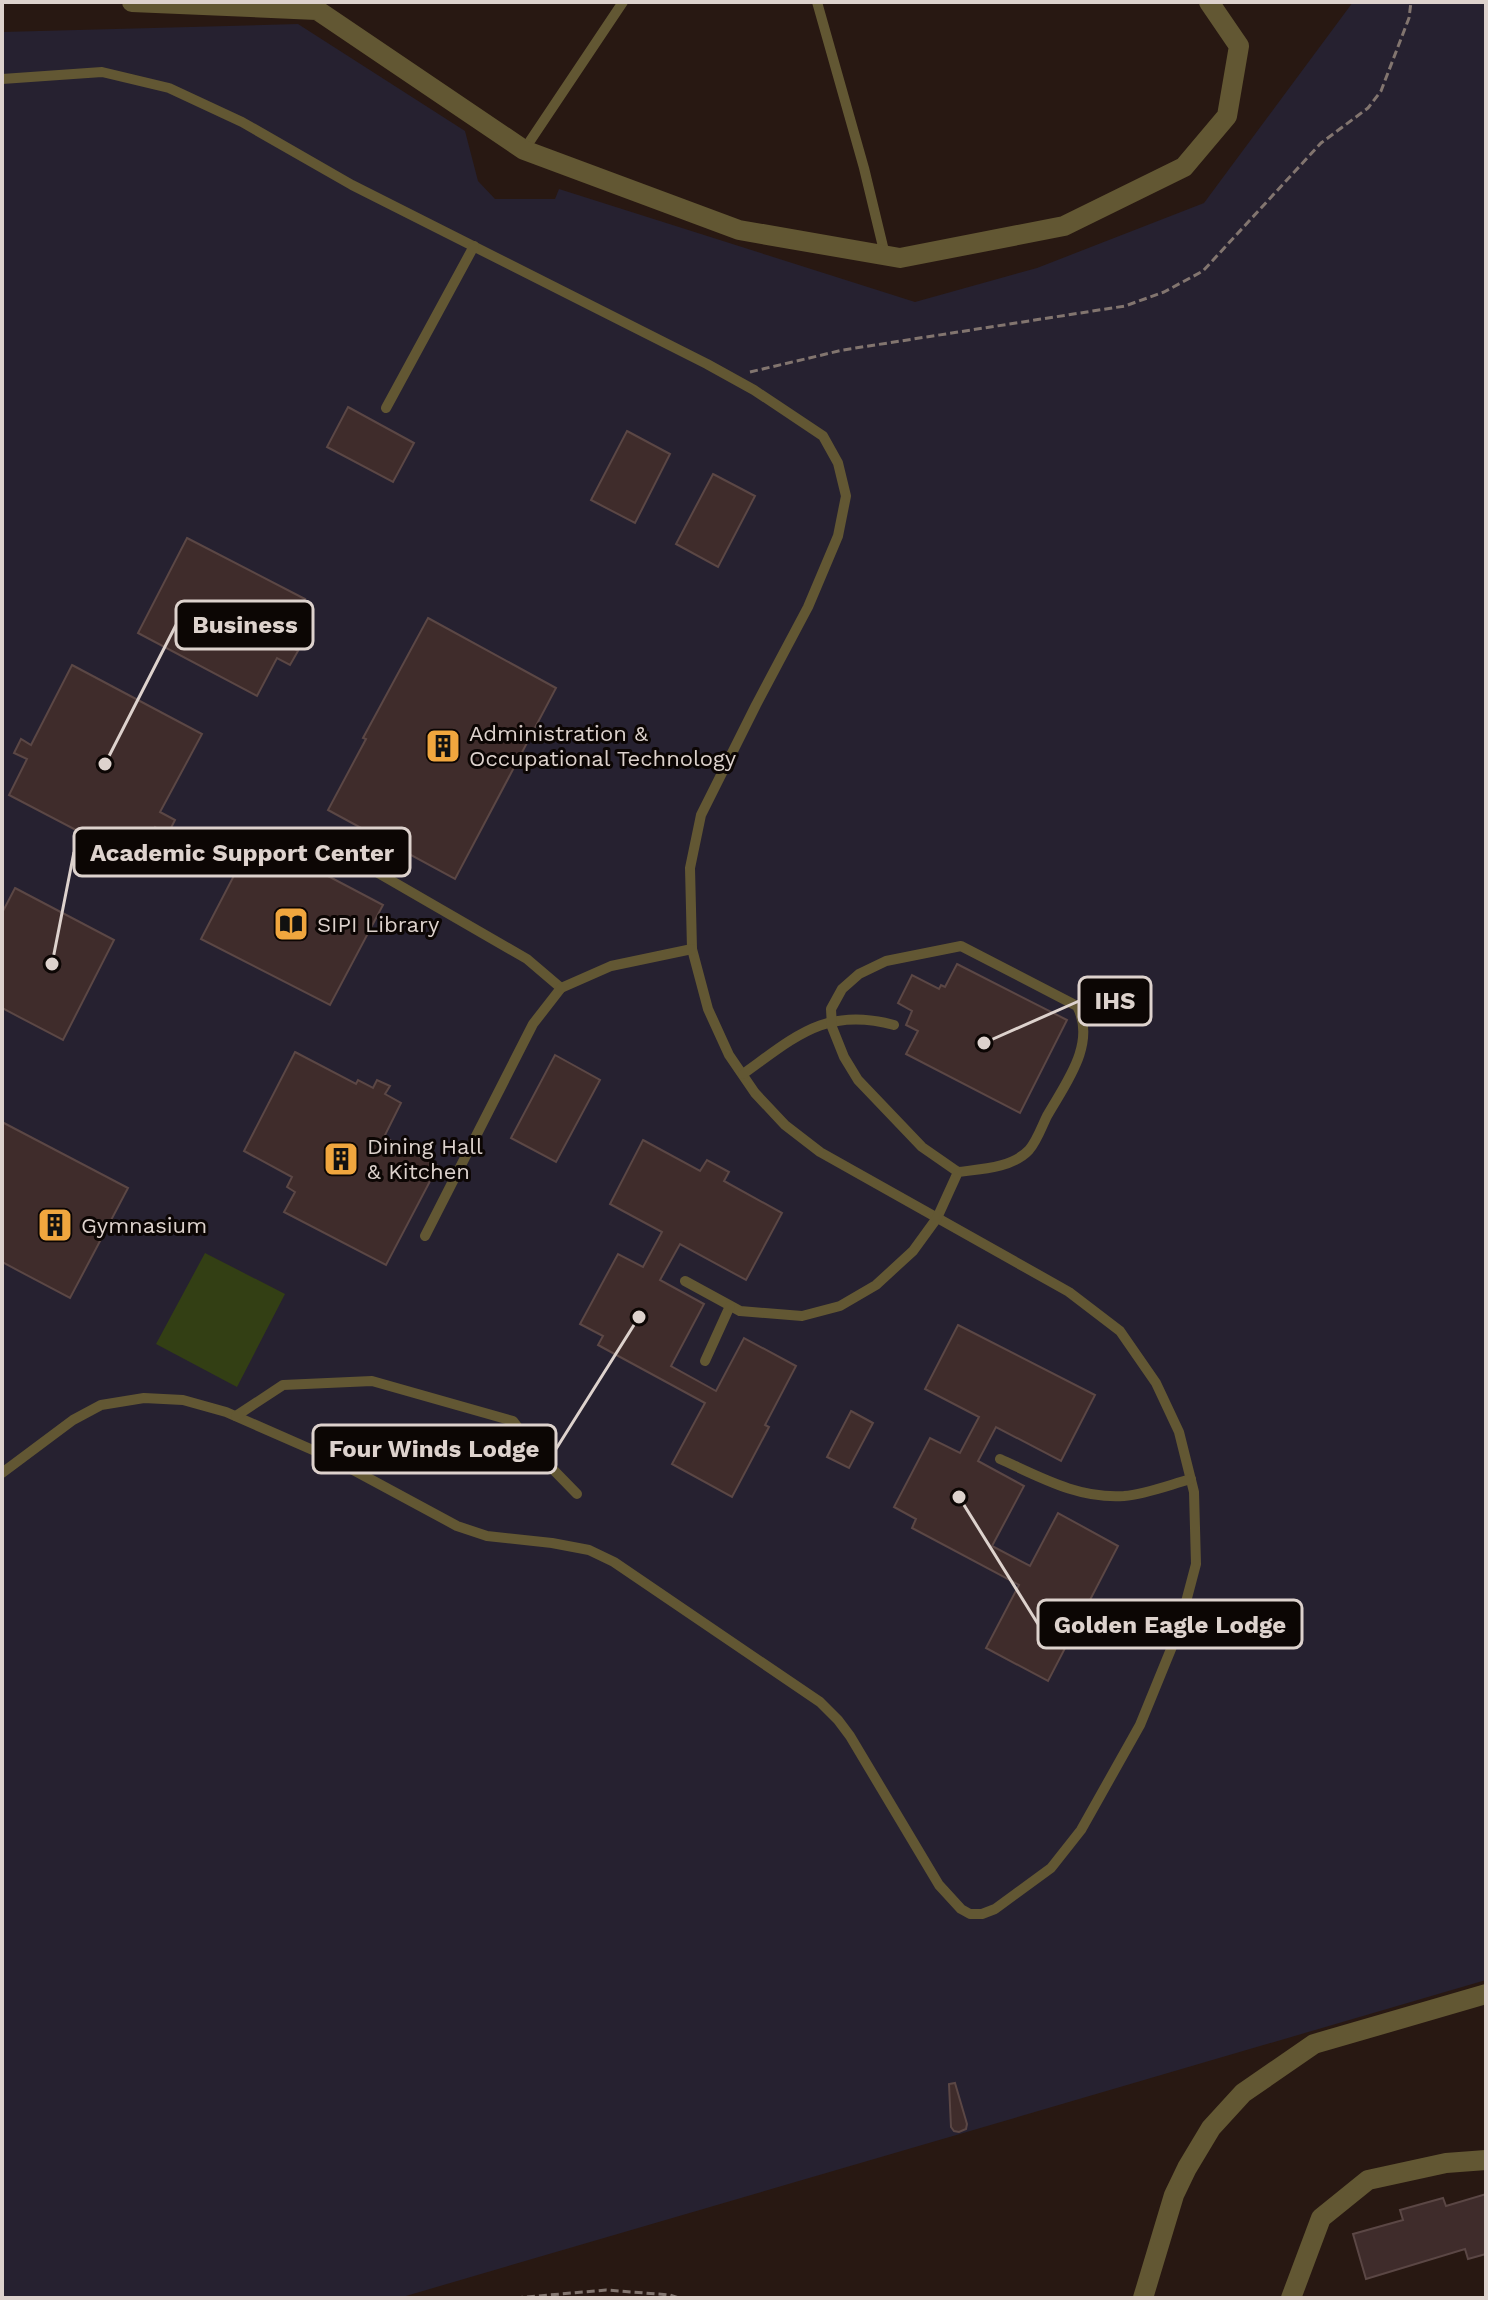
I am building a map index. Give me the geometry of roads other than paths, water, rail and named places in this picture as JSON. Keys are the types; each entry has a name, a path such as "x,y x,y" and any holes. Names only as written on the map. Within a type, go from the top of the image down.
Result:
{"street":[{"path":"132,2 316,6 524,150 739,230 900,258 1064,226 1184,167 1227,116 1239,46 1209,2"},
{"path":"1143,2298 1174,2195 1187,2168 1211,2128 1243,2093 1314,2044 1486,1994"},
{"path":"1291,2298 1321,2218 1368,2180 1446,2163 1486,2160"}],"lane":[{"path":"524,150 623,2"},
{"path":"817,2 885,255"},
{"path":"2,79 102,72 169,88 242,122 352,185 707,364 754,390 823,436 838,463 846,496 838,536 808,607 701,815 690,868 692,949 708,1009 729,1055 755,1093 785,1125 820,1152 1069,1292 1120,1331 1156,1383 1179,1432 1194,1492 1196,1564 1178,1632 1140,1725 1081,1830 1051,1868 995,1909 970,1914 961,1909 939,1885 850,1736 820,1702 627,1571 589,1550 487,1536 457,1526 331,1458 236,1416 183,1400 144,1398 101,1405 73,1420 2,1473"},
{"path":"386,408 474,246"},
{"path":"347,855 527,959 561,988"},
{"path":"961,946 1077,1006 1083,1019 1084,1035 1079,1060 1029,1150 991,1168 958,1172 922,1147 858,1080 844,1057 832,1027 831,1009 842,989 859,974 886,961 961,946"},
{"path":"425,1236 533,1024 561,988 611,966 692,949"},
{"path":"743,1074 810,1028 831,1021 875,1020 894,1025"},
{"path":"685,1281 740,1311 802,1316 840,1306 876,1285 913,1251 937,1218 958,1172"},
{"path":"705,1361 730,1306"},
{"path":"236,1416 283,1385 372,1381 513,1421 537,1453 577,1494"},
{"path":"1000,1459 1072,1491 1100,1496 1126,1496 1191,1479"}],"place":[{"name":"Administration & Occupational Technology","path":"443,746"},
{"name":"Business","path":"105,764"},
{"name":"SIPI Library","path":"291,924"},
{"name":"Academic Support Center","path":"52,964"},
{"name":"IHS","path":"984,1043"},
{"name":"Dining Hall & Kitchen","path":"341,1159"},
{"name":"Gymnasium","path":"55,1225"},
{"name":"Four Winds Lodge","path":"639,1317"},
{"name":"Golden Eagle Lodge","path":"959,1497"}]}
